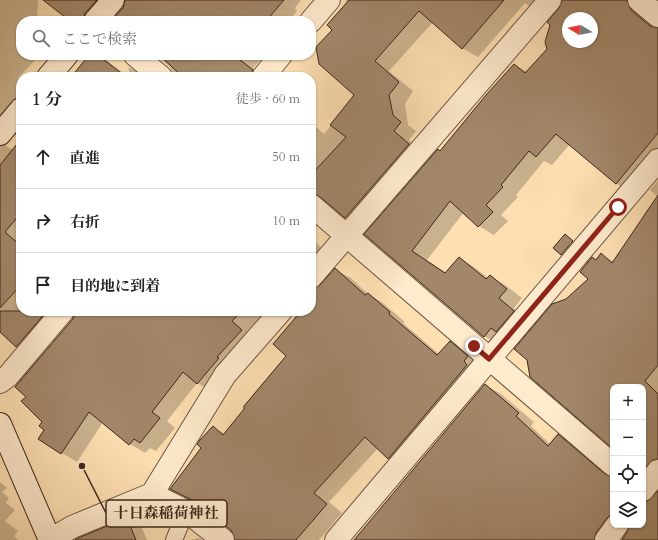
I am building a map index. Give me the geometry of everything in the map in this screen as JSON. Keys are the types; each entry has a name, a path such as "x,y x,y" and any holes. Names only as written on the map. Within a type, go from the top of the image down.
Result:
{"street":[{"path":"99,16 113,0"},
{"path":"315,16 329,0"},
{"path":"316,271 550,0"},
{"path":"639,0 658,16"},
{"path":"52,72 63,60"},
{"path":"141,60 155,72"},
{"path":"267,72 278,60"},
{"path":"0,134 16,115"},
{"path":"336,540 658,160"},
{"path":"316,209 610,463"},
{"path":"0,382 8,376 59,316"},
{"path":"1,431 50,540 72,527 152,494 225,376 277,316"},
{"path":"646,486 658,471"},
{"path":"152,494 186,512 223,540"},
{"path":"606,540 615,528"}],"lane":[{"path":"174,540 186,512"}],"building":[{"path":"43,0 97,0 85,13 84,16 64,16"},
{"path":"125,0 284,0 270,16 116,16 123,8"},
{"path":"349,0 504,0 462,49 419,11 375,61 399,82 389,95 393,115 401,122 394,131 409,144 345,218 316,195 316,170 346,137 330,125 354,95 319,64 316,47 332,30 327,25"},
{"path":"562,0 627,0 631,10 650,26 658,28 658,133 616,184 556,134 536,157 529,151 501,185 503,187 486,205 493,212 478,227 450,201 412,251 445,273 459,257 486,279 490,275 507,289 499,298 514,311 496,332 491,328 484,337 364,234 438,149 440,151 486,95 514,64 525,73 547,49 545,42 550,25 547,22 559,8"},
{"path":"85,60 104,60 120,72 75,72"},
{"path":"164,60 240,60 253,70 252,72 178,72"},
{"path":"16,145 16,219 5,232 16,242 16,290 0,308 0,165"},
{"path":"658,195 658,365 645,381 658,394 658,459 653,460 646,467 646,384 610,384 610,446 530,377 527,360 514,349 552,304 566,299 588,279 580,272 592,257 596,260 601,253 612,263"},
{"path":"565,234 573,241 561,255 553,248"},
{"path":"335,268 365,295 368,293 390,312 389,314 437,355 450,341 468,356 464,361 467,365 388,459 365,437 314,493 327,504 296,540 235,540 231,530 194,501 170,489 201,448 197,444 200,440 213,426 223,435 244,409 244,406 286,356 273,344 297,316 316,316 316,287 320,285"},
{"path":"0,311 16,311 16,316 43,316 16,347 0,332"},
{"path":"74,316 237,316 232,321 242,330 217,357 219,358 197,384 183,372 152,412 160,418 140,443 134,439 129,445 89,412 61,454 38,439 44,430 39,426 42,422 21,401 26,397 15,387 73,319"},
{"path":"485,384 519,413 516,416 548,446 558,434 605,474 610,476 610,516 596,533 594,540 354,540"},
{"path":"658,491 658,540 622,540 628,528 646,528 646,501"},
{"path":"127,518 136,540 75,540 78,538"}],"place":[{"name":"十日森稲荷神社","path":"82,466"}],"route":[{"path":"474,346 489,359 618,207"}]}
